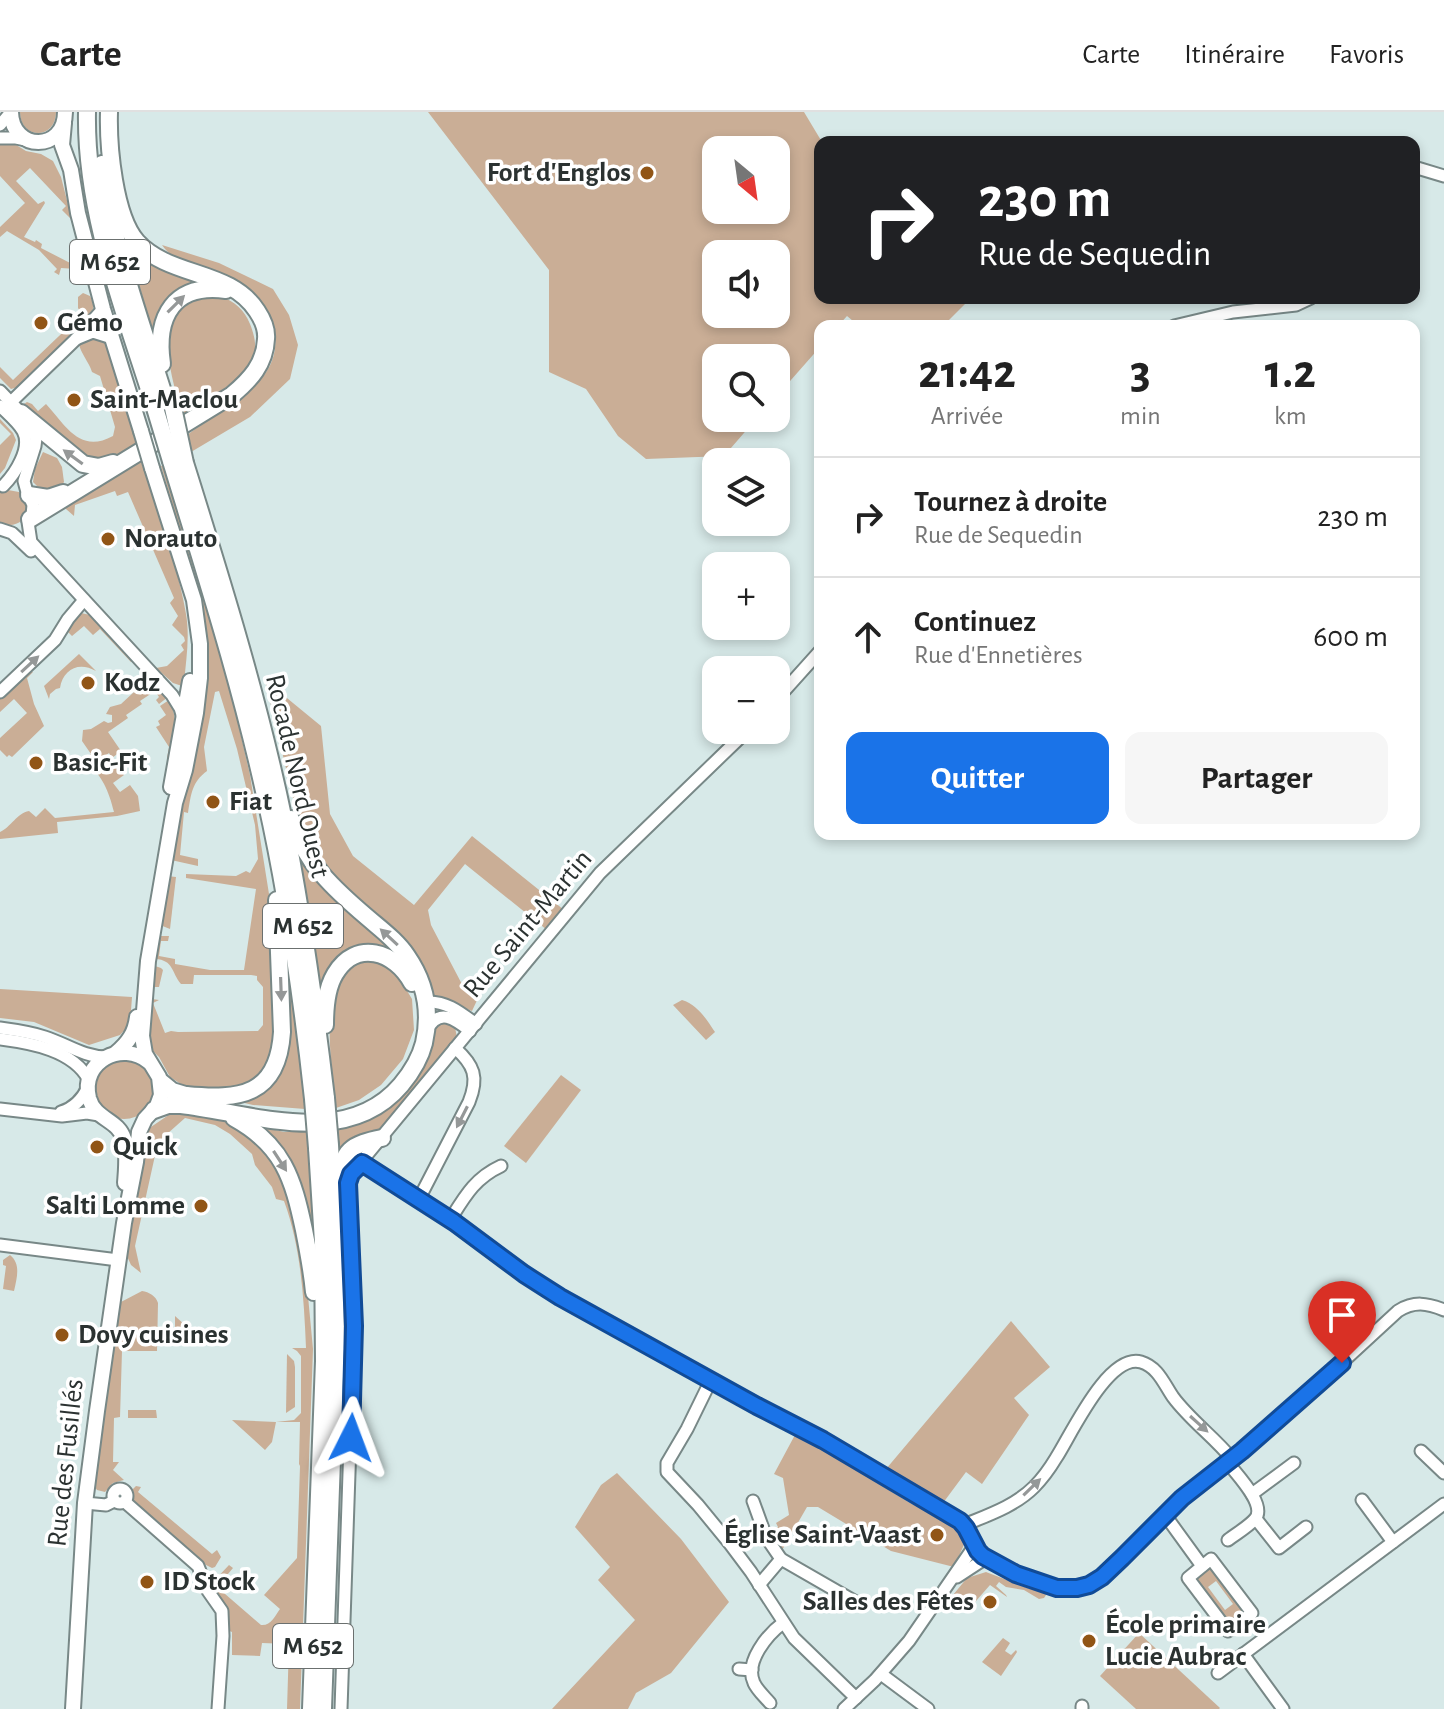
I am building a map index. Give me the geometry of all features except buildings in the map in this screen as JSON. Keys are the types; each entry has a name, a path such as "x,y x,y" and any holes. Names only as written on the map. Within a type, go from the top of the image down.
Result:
{"highway":[{"name":"M 652","path":"87,112 89,159 101,229 165,406"},
{"name":"M 652","path":"99,112 101,157 111,216 165,406"},
{"name":"M 652","path":"109,112 110,148 119,199 133,236 143,247 167,262 225,283 243,295"},
{"path":"29,521 100,475 137,453 223,401 243,386 260,364 265,348 265,327 243,295 226,290 200,289 182,297 168,311 162,323 160,345 165,406 178,462"},
{"path":"11,407 74,459 88,466 104,466 137,453"},
{"name":"Rocade Nord Ouest","path":"178,462 242,652 284,821 305,942 323,1146 323,1242 330,1355 325,1709"},
{"name":"Rocade Nord Ouest","path":"178,462 266,799 320,1098"},
{"path":"28,493 38,497 55,497 100,475"},
{"path":"150,1114 168,1105 181,1105 302,1123 335,1120 367,1111 386,1099 405,1081 423,1050 421,1011 427,1002 415,970 403,950 334,889 308,856 296,834 281,782 269,755"},
{"path":"184,1095 227,1097 250,1092 270,1076 280,1053 282,1023 278,914 266,799"},
{"path":"161,1082 172,1091 184,1095 244,1109 286,1114 309,1115 348,1109 376,1096 399,1075 423,1025 412,983 394,960 370,953 355,957 337,971 329,987 326,1009 320,1098"},
{"path":"221,1112 264,1140 291,1178 312,1275 320,1342 330,1355"},
{"path":"330,1355 341,1289 340,1175 347,1152 362,1155 382,1138"},
{"name":"Rocade Nord Ouest","path":"311,1709 330,1355"}],"main road":[{"path":"11,112 15,130 54,150 61,158 73,187"},
{"path":"32,141 54,137 61,130 64,118"},
{"path":"64,118 62,145 71,170 103,309 194,600 200,644 196,713 175,803 150,943 142,1034 149,1062"},
{"path":"124,1223 125,1144 122,1133 99,1115 91,1102 89,1083 97,1065 130,1038 135,1028 145,929 188,697 193,639 181,562"},
{"path":"111,1055 134,1053 149,1062 161,1082 160,1099 139,1132 124,1223"},
{"path":"113,1123 130,1125 150,1114"},
{"name":"Rue des Fusillés","path":"73,1709 85,1503 124,1223"}],"street":[{"path":"0,125 11,112"},
{"path":"0,138 32,141"},
{"path":"1420,169 1444,176"},
{"path":"1199,320 1233,312 1298,304"},
{"path":"11,407 103,309"},
{"path":"76,339 93,332 112,338"},
{"path":"0,391 11,407 26,442 16,469 1,486"},
{"path":"11,407 32,429 36,438 25,478 33,507 29,521 31,542 152,672 178,704 183,724"},
{"path":"1,486 17,486 28,493"},
{"path":"3,531 21,528 29,521"},
{"path":"3,531 73,589"},
{"path":"0,692 55,640 70,615 84,600"},
{"path":"790,684 814,658"},
{"path":"152,672 188,697 196,713"},
{"name":"Rue Saint-Martin","path":"382,1138 600,873 734,744"},
{"path":"427,1002 447,1005 473,1028"},
{"path":"423,1025 444,1017 473,1028"},
{"path":"0,1028 33,1033 81,1053 111,1055"},
{"path":"0,1039 35,1045 69,1058 80,1066 89,1083 83,1097 72,1107 48,1115"},
{"path":"417,1198 469,1102 474,1087 471,1066 455,1048"},
{"path":"0,1109 48,1115 99,1115"},
{"path":"341,1709 354,1326 348,1183 362,1155 417,1198 560,1297 823,1440 964,1525 975,1545 988,1559 1043,1585 1083,1587 1094,1582 1196,1487 1319,1384 1398,1311 1417,1304 1444,1310"},
{"path":"450,1220 482,1176 501,1166"},
{"path":"0,1245 118,1260"},
{"path":"964,1525 1016,1501 1033,1488 1054,1462 1085,1410 1115,1369 1130,1361 1139,1361 1154,1369 1188,1415 1219,1443 1259,1507 1256,1519 1228,1540"},
{"path":"711,1380 666,1469 721,1533 798,1644 856,1698"},
{"path":"1421,1451 1444,1473"},
{"path":"1252,1494 1294,1463"},
{"path":"1362,1500 1393,1542"},
{"path":"85,1503 106,1505 120,1501 198,1566 208,1591 222,1611 218,1709"},
{"path":"753,1501 766,1537 781,1559 854,1601"},
{"path":"1218,1673 1444,1504"},
{"path":"1165,1515 1202,1566"},
{"path":"1256,1519 1279,1548 1306,1527"},
{"path":"844,1709 881,1674 916,1633 975,1545"},
{"path":"759,1585 781,1559"},
{"path":"951,1583 988,1559"},
{"path":"1211,1559 1252,1613 1228,1631 1188,1578 1202,1566 1211,1559"},
{"path":"770,1703 753,1681 752,1670 764,1642 783,1623"},
{"path":"1243,1654 1283,1709"},
{"path":"739,1669 752,1670"},
{"path":"881,1674 928,1709"}],"shaded area":[{"path":"20,112 56,112 50,128 38,133 26,128"},
{"path":"428,112 804,112 818,136 814,136 814,304 965,304 949,320 852,320 847,316 843,320 814,320 814,354 790,381 790,344 702,344 702,432 745,432 731,448 702,448 702,457 646,459 618,436 586,389 549,372 549,270"},
{"path":"0,140 53,161 61,177 72,220 62,210 66,206 30,168 16,181 38,204 45,203 24,237 36,240 42,244 41,248 74,265 76,269 61,268 59,275 39,250 7,231 0,237 0,227 25,203 0,176"},
{"path":"122,224 126,234 212,283 172,296 161,310 153,334"},
{"path":"162,245 219,263 273,289 289,315 298,345 290,379 250,417 191,452 187,435 235,403 263,377 272,361 275,343 269,316 249,289 186,264"},
{"path":"83,293 90,296 93,306 87,320 22,386 11,389 0,378 0,367 13,380 82,314 78,308 78,297"},
{"path":"220,296 238,307 248,319 255,343 252,359 226,388 182,415 168,350 172,319 180,307 194,299"},
{"path":"92,337 105,343 137,445 96,464 49,429 24,404 32,404 38,411 46,404 67,429 83,440 101,441 113,436 115,427 100,376 92,372 79,344"},
{"path":"0,419 16,440 0,474 0,445 11,434"},
{"path":"43,452 57,458 62,467 64,482 57,492 41,490 33,482"},
{"path":"140,458 172,555 186,614 188,631 182,686 173,683 156,668 167,666 184,650 181,645 185,641 172,625 178,616 170,603 174,598 128,492 117,496 115,491 75,505 74,516 60,506"},
{"path":"165,465 229,684 250,775 269,894 273,1046 269,1066 255,1082 227,1092 187,1088 170,1077 147,1038 155,966 163,970 159,987 153,987 152,999 159,1000 153,1003 165,1033 258,1031 263,1025 263,987 257,976 194,975 193,984 181,984 169,964 155,959 159,936 169,936 168,941 161,941 159,956 175,959 175,964 210,970 244,970 256,889 186,878 186,874 236,876 246,871 250,873 258,859 255,825 219,691 215,692 204,747 207,771 195,784 188,813 184,812 180,855 198,859 198,866 171,860 206,694 207,642 198,589 161,466"},
{"path":"8,490 19,492 27,504 23,519 11,525 0,523 0,493"},
{"path":"81,613 90,615 133,659 131,662 100,629 93,635 84,626 72,636 68,632"},
{"path":"79,654 96,671 84,667 73,669 64,676 60,688 50,694 49,699 44,686"},
{"path":"30,671 33,672 27,678 44,726 12,757 7,757 0,750 0,738 27,713 14,699 0,712 0,699"},
{"path":"145,673 168,697 159,704 155,691 140,701 142,704 126,715 128,718 108,732 121,751 112,758 109,753 98,761 106,772 116,765 124,775 113,783 120,792 130,785 138,796 140,811 57,822 58,833 0,839 0,832 29,811 36,817 45,808 55,818 114,812 104,783 85,759 91,754 82,741 83,730 104,721 112,722 112,715 106,714 110,707 121,704 147,680 143,675"},
{"path":"265,680 321,726 330,814 353,856 414,905 472,836 564,910 547,930 465,864 428,910 431,925 465,990 479,996 472,1011 433,995 411,950 396,930 332,875 312,848 298,819"},
{"path":"169,700 175,722 171,759 167,758 169,747 156,727 166,715 160,706"},
{"path":"294,842 391,944 412,972 355,952 322,1001"},
{"path":"167,876 176,877 170,929 160,925"},
{"path":"285,939 305,1109 236,1101 275,1077"},
{"path":"363,961 382,963 397,974 412,999 414,1030 403,1059 381,1085 359,1100 336,1108 330,1040 332,1006 343,976"},
{"path":"0,989 132,997 130,1024 120,1035 89,1045 34,1022 0,1018"},
{"path":"682,1000 697,1009 715,1032 706,1040 673,1005"},
{"path":"446,1022 455,1027 457,1038 380,1135 339,1161 338,1127 375,1113 402,1095 417,1076 434,1027"},
{"path":"124,1059 145,1068 154,1089 145,1110 124,1119 103,1110 94,1089 103,1068"},
{"path":"561,1075 581,1090 526,1163 504,1146"},
{"path":"176,1110 216,1117 234,1124 270,1154 282,1172 304,1254 313,1349 300,1709 287,1709 289,1644 262,1643 260,1656 232,1655 232,1632 227,1630 225,1608 212,1589 212,1583 229,1565 233,1568 217,1587 261,1625 267,1624 280,1609 264,1595 297,1558 300,1422 276,1422 294,1420 301,1413 301,1356 292,1348 306,1348 298,1255 284,1201 276,1199 272,1187 255,1165 252,1154 215,1125 185,1118 158,1142 135,1246 141,1273 131,1265 126,1254 143,1160 145,1131"},
{"path":"258,1126 284,1132 307,1131 316,1248 301,1194"},
{"path":"10,1255 17,1267 14,1291 3,1289 6,1266 3,1260"},
{"path":"142,1291 156,1298 158,1303 157,1351 122,1351 120,1417 114,1418 113,1462 119,1462 113,1470 124,1480 113,1483 105,1492 94,1486 121,1302"},
{"path":"175,1316 206,1344 175,1343"},
{"path":"1011,1321 1050,1367 1014,1398 1029,1415 982,1484 966,1472 943,1503 886,1469"},
{"path":"287,1354 295,1367 295,1407 286,1413"},
{"path":"128,1410 156,1410 157,1418 128,1418"},
{"path":"232,1420 276,1422 272,1442 265,1450"},
{"path":"796,1433 910,1503 939,1517 967,1538 954,1567 891,1551 818,1507 807,1507 781,1552 768,1534 778,1527 776,1523 789,1515 783,1478 774,1474"},
{"path":"617,1473 681,1539 729,1602 671,1673 636,1693 628,1709 552,1709 635,1620 598,1580 610,1567 575,1527 601,1485"},
{"path":"136,1486 141,1487 138,1492 212,1554 217,1550 221,1557 215,1567 202,1563 132,1502 132,1490"},
{"path":"1212,1564 1248,1612 1229,1626 1193,1579","holes":["1216,1581 1233,1604 1225,1610 1208,1587"]},
{"path":"986,1572 1030,1589 1036,1587 1045,1591 1046,1595 1039,1599 1024,1590 1006,1587 999,1582 996,1586 1007,1597 990,1585 969,1609 953,1595 967,1578"},
{"path":"1139,1633 1220,1708 1136,1709 1100,1676"},
{"path":"1003,1638 1010,1643 1005,1651 1011,1655 1017,1652 1001,1676 982,1662"}],"place":[{"name":"Fort d'Englos","path":"647,173"},
{"name":"Gémo","path":"41,323"},
{"name":"Saint-Maclou","path":"74,400"},
{"name":"Norauto","path":"108,539"},
{"name":"Kodz","path":"88,683"},
{"name":"Basic-Fit","path":"36,763"},
{"name":"Fiat","path":"213,802"},
{"name":"Quick","path":"97,1147"},
{"name":"Salti Lomme","path":"201,1206"},
{"name":"Dovy cuisines","path":"62,1335"},
{"name":"Église Saint-Vaast","path":"937,1535"},
{"name":"ID Stock","path":"147,1582"},
{"name":"Salles des Fêtes","path":"990,1602"},
{"name":"École primaire Lucie Aubrac","path":"1089,1641"}],"route":[{"path":"351,1438 354,1326 348,1183 351,1174 362,1163 454,1222 560,1297 861,1462 960,1521 978,1551 988,1559 1024,1578 1049,1586 1083,1587 1102,1577 1182,1498 1242,1451 1342,1363"}]}
